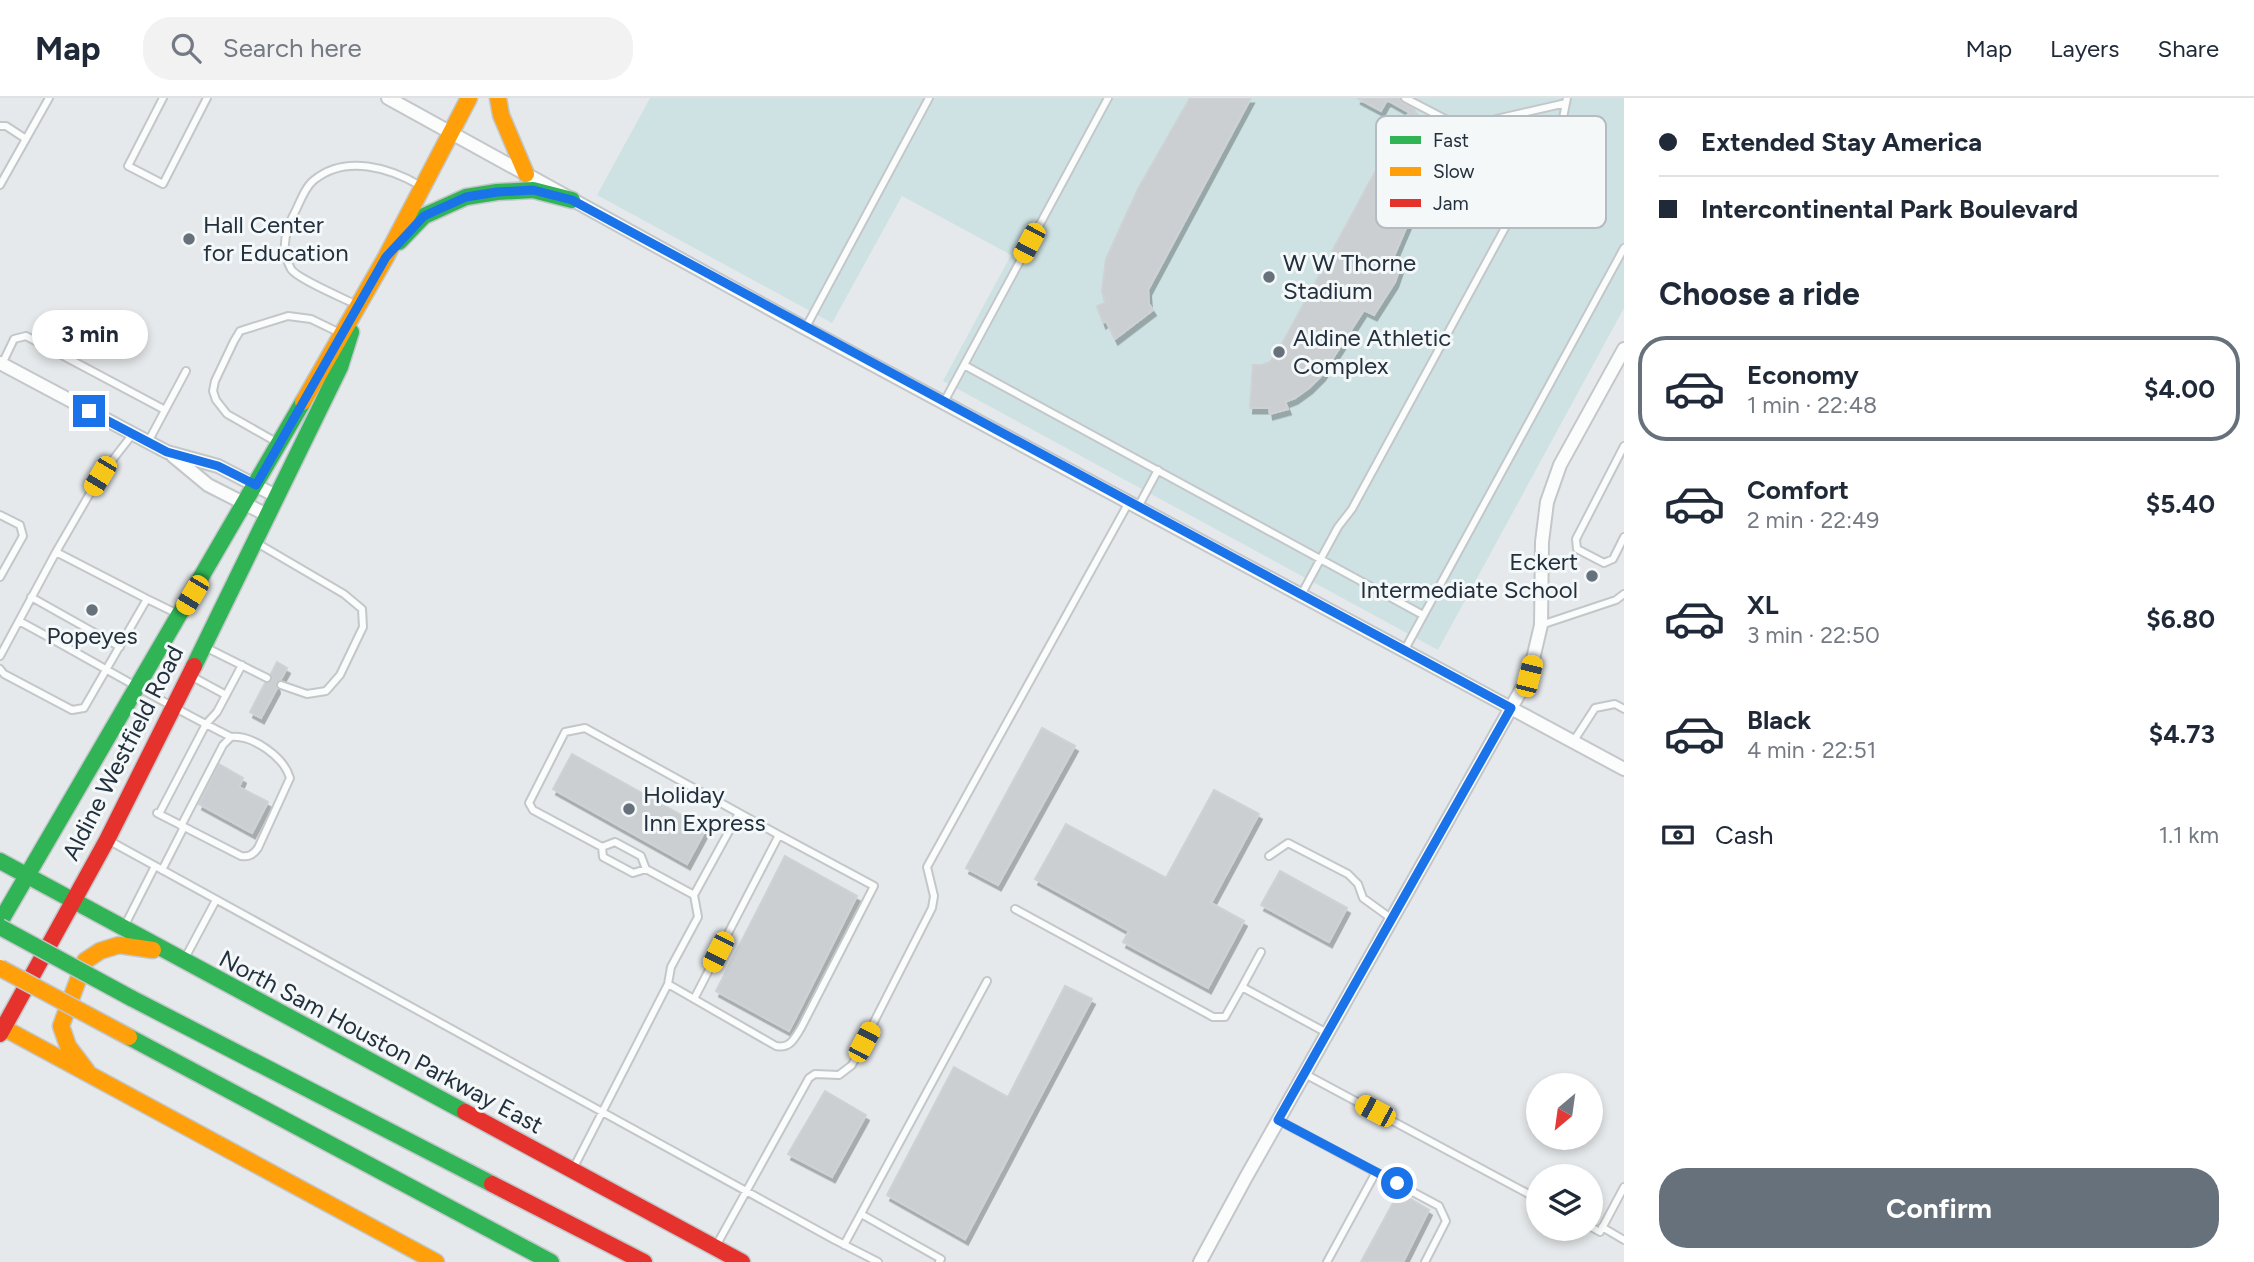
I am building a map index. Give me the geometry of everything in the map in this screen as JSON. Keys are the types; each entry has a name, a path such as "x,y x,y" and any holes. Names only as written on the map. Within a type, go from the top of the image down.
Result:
{"main road":[{"name":"Aldine Westfield Road","path":"0,922 386,257 469,98"},
{"path":"498,98 500,115 526,174"},
{"path":"386,257 424,216 466,197 533,190 572,200"},
{"name":"Aldine Westfield Road","path":"1,1029 107,839 269,516 340,367 360,301"},
{"name":"North Sam Houston Parkway East","path":"0,861 742,1262"},
{"path":"0,928 644,1262"},
{"path":"91,1076 68,1046 61,1026 85,961 100,951 119,945 166,952"},
{"path":"0,968 551,1262"},
{"path":"1,1029 436,1262"},
{"path":"486,1227 521,1262"}],"street":[{"path":"388,98 806,328 1624,769"},
{"path":"1200,1262 1529,676 1542,625 1542,542 1547,502 1560,465 1623,353"},
{"path":"1,364 167,452 208,485 269,516"},
{"path":"167,452 218,466 278,497"}],"lane":[{"path":"0,185 49,98"},
{"path":"163,98 128,166 163,184 207,98"},
{"path":"806,328 929,98"},
{"path":"944,402 1108,98"},
{"path":"1405,99 1439,116"},
{"path":"1506,116 1566,101"},
{"path":"0,126 6,126 26,139"},
{"path":"360,301 300,276 291,269 285,234 306,191 314,180 351,166 389,170 422,187"},
{"path":"1301,595 1338,527 1352,509 1505,228"},
{"path":"1404,650 1624,248"},
{"path":"280,443 227,414 216,400 213,391 215,381 234,341 240,331 288,316 311,319 342,334"},
{"path":"1,364 14,339 26,336 165,410"},
{"path":"964,365 1423,615"},
{"path":"148,442 186,371"},
{"path":"0,656 100,476 132,435"},
{"path":"1624,446 1576,539 1577,549 1604,563 1612,559 1624,537"},
{"path":"715,1247 808,1078 815,1074 839,1075 852,1065 932,908 934,896 927,867 1133,504 1158,470"},
{"path":"0,515 20,526 23,536 0,577"},
{"path":"255,541 344,594 362,609 363,627 340,675 326,691 307,694 281,685"},
{"path":"56,552 180,615"},
{"path":"1542,625 1616,600 1624,594"},
{"path":"31,597 120,648"},
{"path":"0,669 4,674 72,710 83,708 147,598"},
{"path":"19,621 108,669 172,708 206,724 230,737 239,736 281,759 288,768 290,778 258,848 248,857 241,856 158,814 206,724 217,712 242,665"},
{"path":"203,646 267,678"},
{"path":"189,675 226,695"},
{"path":"1573,741 1595,708 1615,704 1624,709"},
{"path":"668,984 776,1046 784,1048 791,1044 801,1028 874,886 585,728 565,732 529,803 533,810 602,847 615,842 641,856 646,869 694,895"},
{"path":"162,870 223,745 230,737"},
{"path":"572,1171 668,984 671,967 698,917 694,895 739,813"},
{"path":"694,999 779,835"},
{"path":"107,839 878,1262"},
{"path":"1269,856 1287,843 1300,849 1348,874 1358,884 1363,898 1392,919"},
{"path":"602,847 603,857 633,873 646,869"},
{"path":"123,929 155,866"},
{"path":"183,961 216,900"},
{"path":"1015,909 1213,1017 1225,1017 1261,952"},
{"path":"844,1245 987,982"},
{"path":"1242,987 1327,1033"},
{"path":"1304,1074 1526,1193"},
{"path":"1278,1120 1439,1206 1446,1222 1425,1262"},
{"path":"1327,1262 1376,1172"},
{"path":"1603,1225 1624,1186"},
{"path":"861,1213 941,1259 939,1262"},
{"path":"1603,1228 1624,1240"}],"shaded area":[{"name":"Aldine Athletic Complex","path":"650,98 1624,98 1624,308 1438,650 943,381 1011,255 902,196 832,323 597,195"}],"building":[{"path":"1190,98 1251,98 1148,290 1149,304 1153,310 1115,339 1106,321 1103,323 1097,306 1105,303 1102,291 1106,259 1138,189"},
{"path":"1357,98 1399,98 1402,103 1414,109 1417,116 1406,116 1410,113 1387,100 1381,111"},
{"path":"1376,170 1376,228 1406,228 1394,256 1402,262 1395,282 1374,315 1364,310 1322,375 1309,388 1285,402 1288,409 1270,414 1269,408 1250,408 1253,365 1270,362"},
{"path":"277,662 287,668 276,683 277,688 261,718 250,712 265,683 272,681 271,674"},
{"path":"1042,728 1075,746 998,885 966,868"},
{"name":"Holiday Inn Express","path":"572,754 706,829 687,864 553,789"},
{"path":"219,764 243,778 239,787 268,802 252,833 199,804"},
{"path":"1214,790 1259,814 1211,903 1244,921 1208,988 1123,942 1129,931 1035,879 1066,824 1166,878"},
{"path":"785,856 857,896 789,1031 716,991"},
{"path":"1280,871 1347,908 1329,942 1261,905"},
{"path":"1065,986 1092,999 965,1239 887,1195 954,1067 1008,1097"},
{"path":"825,1091 866,1115 832,1177 788,1154"},
{"path":"1399,1192 1429,1210 1403,1262 1361,1262"}],"traffic: fast":[{"path":"399,242 424,216 466,197 533,190 572,200"},
{"path":"194,666 340,367 351,332"},
{"path":"0,922 303,402"},
{"path":"0,861 465,1112"},
{"path":"0,927 131,998"},
{"path":"131,998 492,1184"},
{"path":"129,1037 551,1262"}],"traffic: slow":[{"path":"303,402 386,257 469,98"},
{"path":"498,98 501,115 526,174"},
{"path":"87,1071 68,1046 61,1026 85,961 100,951 119,945 153,950"},
{"path":"0,968 129,1037"},
{"path":"0,1026 436,1262"}],"traffic: jam":[{"path":"0,1034 107,840 194,666"},
{"path":"465,1112 742,1262"},
{"path":"492,1184 644,1262"}],"place":[{"name":"Hall Center for Education","path":"189,239"},
{"name":"W W Thorne Stadium","path":"1269,277"},
{"name":"Aldine Athletic Complex","path":"1279,352"},
{"name":"Eckert Intermediate School","path":"1592,576"},
{"name":"Popeyes","path":"92,610"},
{"name":"Holiday Inn Express","path":"629,809"}],"route":[{"path":"89,411 167,452 218,466 256,485 386,257 424,216 466,197 533,190 572,200 1511,708 1278,1120 1397,1183"}]}
